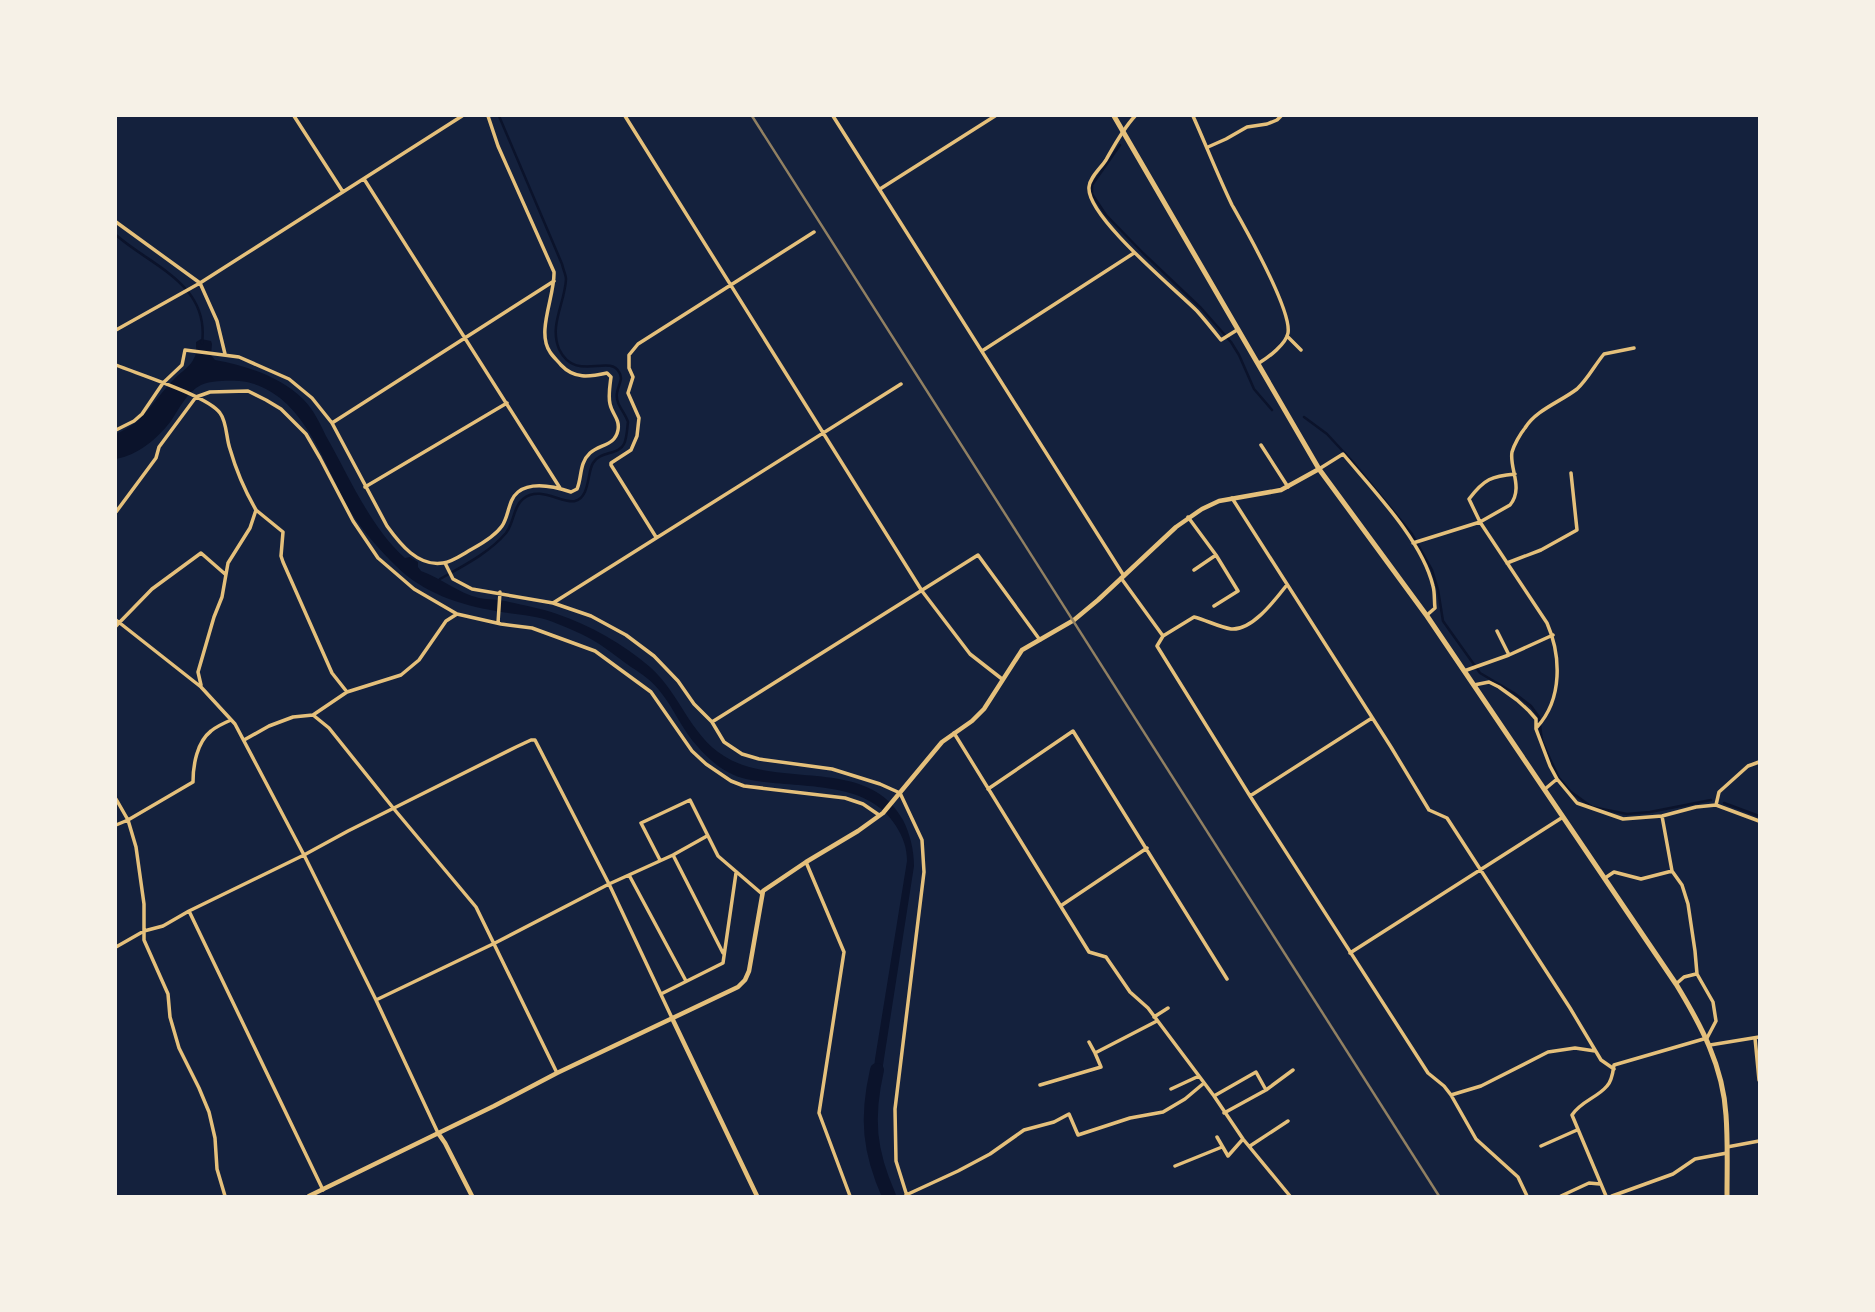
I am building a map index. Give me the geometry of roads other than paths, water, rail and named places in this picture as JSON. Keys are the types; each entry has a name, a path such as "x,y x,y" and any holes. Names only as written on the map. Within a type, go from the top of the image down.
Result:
{"main road":[{"path":"1114,116 1319,469 1468,669 1474,685 1676,984 1707,1038 1724,1097 1727,1196"}],"street":[{"path":"294,116 343,192"},
{"path":"116,330 200,283 462,116"},
{"path":"116,430 142,414 163,383 182,365 185,350 239,357 289,379 312,398 331,423 387,526 398,541 419,559 432,563 444,564 479,545 497,531 504,524 513,498 520,491 541,486 571,492 577,489 583,463 589,454 616,438 619,427 610,404 611,377 607,373 581,377 567,372 548,351 545,318 554,272 498,146 488,116"},
{"path":"625,116 922,591 970,654 1002,679"},
{"path":"833,116 1123,577 1163,636"},
{"path":"880,189 995,116"},
{"path":"1135,116 1090,181 1088,190 1093,202 1134,253 1197,311 1222,339 1238,329"},
{"path":"1193,116 1289,323 1287,336 1268,358 1258,364"},
{"path":"1208,148 1247,127 1267,124 1281,116"},
{"path":"364,179 560,488"},
{"path":"116,222 200,283 217,321 225,354"},
{"path":"656,537 611,465 631,450 637,436 638,414 628,393 633,377 629,368 629,355 638,344 814,232"},
{"path":"982,351 1134,253"},
{"path":"331,423 554,281"},
{"path":"1287,336 1301,351"},
{"path":"1413,543 1480,522 1510,505 1514,501 1516,485 1512,454 1532,419 1577,388 1604,354 1634,348"},
{"path":"116,365 213,405 222,415 230,449 249,499 256,510 283,532 283,562 332,673 347,692"},
{"path":"553,603 901,384"},
{"path":"116,512 196,397 248,390 281,410 306,434 349,515 378,558 414,589 457,614 532,628 595,651 651,692 692,751 731,781 744,786 845,799 863,804 881,814"},
{"path":"365,487 507,403"},
{"path":"1261,444 1287,487"},
{"path":"309,1196 738,987 749,971 761,893 881,814 934,751 984,709 1023,650 1074,620 1175,527 1210,505 1287,487 1343,454 1385,503 1413,543 1428,571 1434,589 1435,608 1427,616"},
{"path":"1507,563 1541,550 1577,530 1571,473"},
{"path":"1515,474 1495,476 1478,487 1469,499 1480,522 1553,635 1557,656 1556,692 1542,722 1536,728"},
{"path":"1231,498 1429,810 1447,818 1595,1051 1601,1060 1614,1069"},
{"path":"201,687 198,672 222,597 228,563 250,528 256,510"},
{"path":"1188,517 1238,591 1214,606"},
{"path":"225,574 201,554 152,589 117,623 201,687 231,719 304,855 438,1133 446,1143 472,1196"},
{"path":"712,722 978,555 1040,640"},
{"path":"1194,570 1216,555"},
{"path":"444,564 453,579 472,589 553,603 591,616 626,635 654,656 712,722 724,742 742,754 759,759 832,769 880,784 898,795 922,840 924,855 895,1109 896,1161 907,1196 990,1154 1024,1130 1054,1122 1069,1114 1078,1135 1130,1118 1163,1112 1204,1083"},
{"path":"1286,586 1269,607 1244,626 1232,629 1194,617 1163,636 1157,646 1428,1073 1444,1086 1476,1139 1511,1170 1524,1187 1527,1196"},
{"path":"498,623 500,592"},
{"path":"244,740 293,717 313,715 347,692 401,675 419,660 446,621 457,614"},
{"path":"1497,631 1509,655"},
{"path":"1468,669 1509,655 1553,635"},
{"path":"1474,685 1489,682 1530,711 1536,719 1536,728 1550,766 1577,803 1623,819 1662,816 1716,805 1759,821"},
{"path":"313,715 329,728 476,907 557,1073"},
{"path":"1250,796 1372,718"},
{"path":"116,824 128,820 192,782 193,766 202,743 209,732 231,719"},
{"path":"988,789 1073,731 1227,979"},
{"path":"954,733 1089,952 1106,957 1129,992 1148,1008 1243,1139 1290,1196"},
{"path":"116,947 144,931 163,926 516,747 535,740 609,884 757,1196"},
{"path":"1716,805 1719,792 1748,766 1759,762"},
{"path":"1544,790 1557,779"},
{"path":"116,799 128,820 136,847 144,904 144,940 168,995 174,1034 209,1112 215,1138 217,1169 225,1196"},
{"path":"660,860 641,823 690,800 718,856 761,893"},
{"path":"1606,1196 1572,1115 1577,1108 1607,1087 1612,1079 1614,1065 1707,1038 1716,1021 1713,1002 1697,974 1688,904 1682,885 1672,871 1662,816"},
{"path":"1350,953 1563,817"},
{"path":"376,1000 707,836"},
{"path":"1062,906 1147,848"},
{"path":"673,855 723,953"},
{"path":"806,862 844,953 819,1113 849,1196"},
{"path":"1604,878 1614,872 1642,879 1672,871"},
{"path":"661,994 723,963 736,873"},
{"path":"629,875 686,982"},
{"path":"188,911 323,1190"},
{"path":"1676,984 1684,977 1697,974"},
{"path":"1095,1053 1156,1019 1168,1008"},
{"path":"1710,1045 1757,1038 1759,1080"},
{"path":"1040,1085 1101,1066 1089,1042"},
{"path":"1451,1095 1481,1086 1548,1052 1575,1048 1595,1051"},
{"path":"1224,1113 1266,1090 1293,1070"},
{"path":"1213,1096 1256,1072 1266,1090"},
{"path":"1171,1089 1199,1076"},
{"path":"1250,1146 1288,1121"},
{"path":"1541,1146 1577,1130"},
{"path":"1217,1137 1228,1156 1243,1139"},
{"path":"1612,1196 1673,1174 1695,1159 1759,1141"},
{"path":"1175,1166 1222,1147"},
{"path":"1561,1196 1589,1183 1600,1184"}],"water":[{"path":"201,339 211,341 211,355 215,360 262,373 284,384 303,399 316,416 352,484 381,531 405,558 410,557 418,562 421,571 471,596 502,600 569,618 617,643 660,677 702,737 724,756 745,766 769,771 845,780 868,787 887,800 903,820 910,836 914,866 881,1078 874,1087 875,1059 907,861 901,834 883,810 848,792 765,782 732,774 713,762 698,747 653,683 593,640 546,620 456,601 418,584 378,548 362,528 299,418 284,402 267,390 247,382 205,383 187,396 171,421 153,440 132,454 116,459 116,434 142,417 175,378 191,364 196,355 196,342"}],"waterway":[{"path":"440,579 492,547 509,529 515,511 523,499 536,494 570,501 580,499 586,490 593,463 622,447 627,433 628,422 617,397 621,380 619,372 614,367 574,364 566,359 559,349 556,331 566,276 499,116"},
{"path":"1120,145 1092,185 1092,194 1106,215 1201,308 1231,342 1254,389 1272,410"},
{"path":"116,235 161,267 188,291 197,306 202,323 202,343"},
{"path":"1304,417 1327,434 1352,461 1412,534 1432,570 1443,621 1480,673 1531,706 1539,717 1542,741 1550,759 1559,778 1571,792 1592,807 1627,814 1711,800"},
{"path":"1724,803 1759,816"},
{"path":"877,1070 871,1104 871,1134 877,1164 889,1196"}],"railway":[{"path":"752,116 1439,1196"}]}
